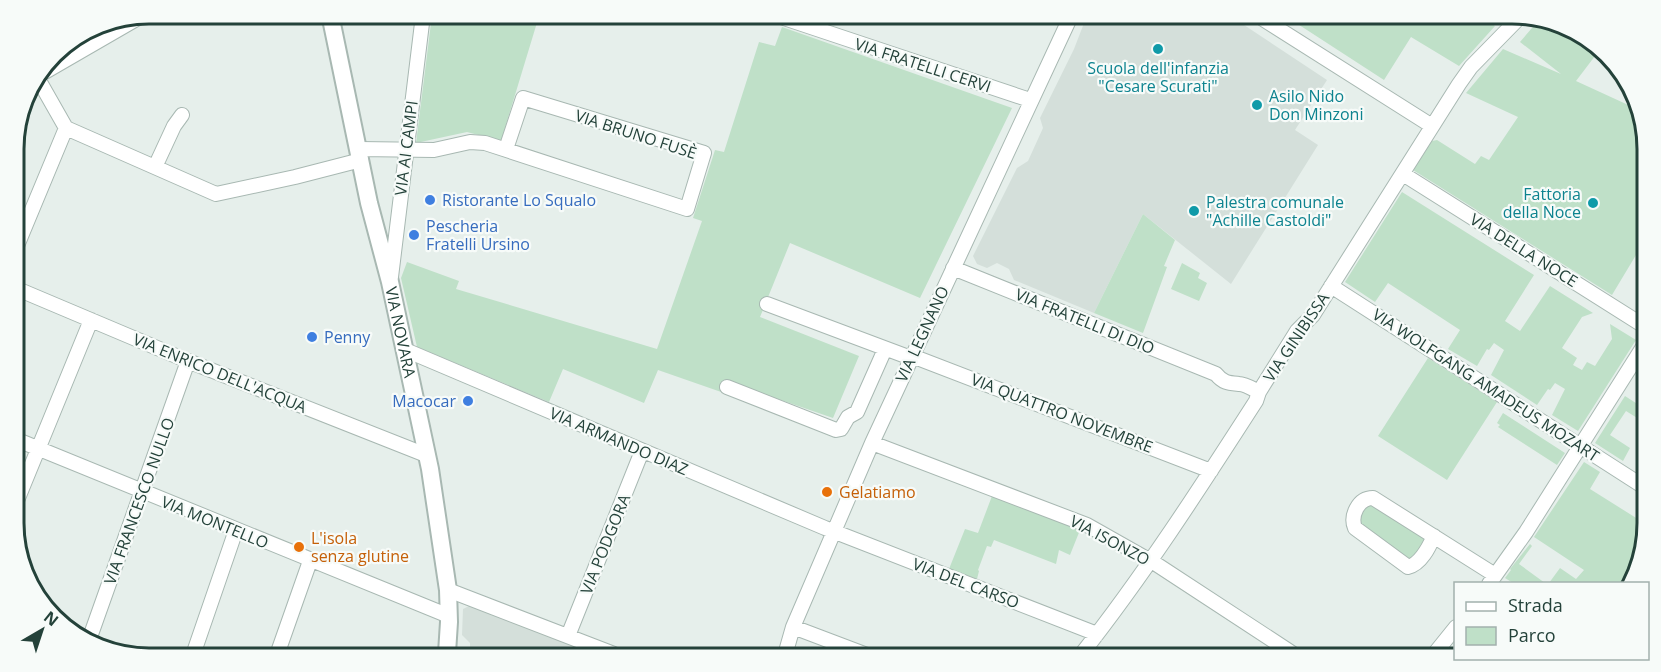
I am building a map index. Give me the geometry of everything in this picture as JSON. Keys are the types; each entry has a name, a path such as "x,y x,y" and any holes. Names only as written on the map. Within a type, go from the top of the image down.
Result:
{"street":[{"name":"VIA NOVARA","path":"332,24 369,203 390,282 426,456 448,590 447,648"},
{"name":"VIA AI CAMPI","path":"390,282 422,24"},
{"name":"VIA FRATELLI CERVI","path":"802,24 1030,100"},
{"name":"VIA LEGNANO","path":"787,648 793,627 872,443 1067,24"},
{"path":"1271,24 1432,126"},
{"name":"VIA GINIBISSA","path":"1086,648 1151,561 1211,471 1298,331 1313,315 1471,67 1513,24"},
{"path":"57,65 125,26"},
{"path":"24,229 66,128 42,85"},
{"name":"VIA BRUNO FUSÈ","path":"66,128 216,194 295,177 360,154 434,150 470,142 506,149 687,209 704,153 523,98 506,149"},
{"path":"155,167 174,126 182,115"},
{"name":"VIA DELLA NOCE","path":"1403,174 1637,322"},
{"name":"VIA FRATELLI DI DIO","path":"953,267 1216,374 1221,380 1232,385 1239,384 1259,392"},
{"name":"VIA WOLFGANG AMADEUS MOZART","path":"1331,286 1637,482"},
{"name":"VIA ENRICO DELL'ACQUA","path":"24,292 188,361 426,456"},
{"name":"VIA QUATTRO NOVEMBRE","path":"767,304 1211,471"},
{"path":"24,483 91,320"},
{"name":"VIA ARMANDO DIAZ","path":"404,349 834,531"},
{"path":"727,387 836,430 841,429 848,417 857,412 885,349"},
{"path":"1434,536 1418,562 1408,567 1355,528 1352,518 1355,510 1363,501 1373,498 1434,536 1493,581 1637,356"},
{"name":"VIA FRANCESCO NULLO","path":"91,634 188,361"},
{"name":"VIA MONTELLO","path":"24,443 449,616"},
{"name":"VIA ISONZO","path":"872,443 1087,525 1151,561 1284,648"},
{"name":"VIA PODGORA","path":"568,636 642,451"},
{"path":"195,648 236,530"},
{"name":"VIA DEL CARSO","path":"834,531 1097,634"},
{"path":"279,648 310,561"},
{"path":"448,590 599,648"},
{"path":"793,627 848,648"},
{"path":"1439,648 1454,628"}],"shaded area":[{"path":"1084,24 1243,24 1327,80 1295,130 1318,145 1231,284 1143,214 1094,313 1014,280 1009,269 997,263 987,268 977,264 973,256 1017,168 1028,161 1043,128 1040,118"},
{"path":"473,606 586,648 470,648 470,643 462,635 463,609"}],"green space":[{"path":"431,24 537,24 501,141 467,132 416,143"},
{"path":"1298,24 1492,24 1495,26 1459,66 1411,37 1384,80"},
{"path":"1534,26 1545,28 1581,45 1595,56 1576,81 1630,106 1637,149 1637,253 1612,295 1413,170 1432,141 1437,140 1475,164 1481,156 1489,160 1518,117 1466,93 1503,49 1561,74 1520,42"},
{"path":"782,27 1012,108 920,298 790,243 760,317 859,356 833,418 729,382 724,393 658,370 644,403 563,369 549,402 417,347 401,278 407,262 459,281 456,289 657,349 702,221 693,218 715,150 724,152 759,42 775,46"},
{"path":"1402,192 1534,275 1505,321 1520,331 1550,286 1593,313 1582,317 1562,348 1577,358 1573,365 1582,370 1587,362 1595,366 1612,339 1610,324 1636,340 1578,431 1552,415 1565,389 1555,383 1537,405 1491,375 1504,350 1494,343 1489,350 1487,349 1477,366 1448,349 1460,330 1388,283 1375,302 1345,282"},
{"path":"1143,214 1175,240 1164,266 1167,267 1143,333 1094,313"},
{"path":"1182,263 1200,273 1198,278 1207,283 1199,301 1171,289"},
{"path":"1428,358 1497,402 1447,480 1378,436"},
{"path":"1625,396 1637,404 1637,418 1626,411 1610,435 1630,448 1623,461 1595,443"},
{"path":"1503,413 1565,453 1557,465 1498,427 1500,425 1497,423"},
{"path":"1584,462 1600,472 1590,489 1637,518 1635,548 1622,582 1550,582 1560,568 1576,579 1584,570 1534,537"},
{"path":"992,496 1080,530 1070,555 1059,550 1056,564 994,540 991,547 987,546 977,579 949,569 965,529 978,533"},
{"path":"1369,502 1423,534 1426,541 1420,552 1408,561 1360,528 1358,514"},
{"path":"1530,544 1532,546 1519,564 1544,582 1511,582 1505,578"}],"place":[{"name":"Scuola dell'infanzia \"Cesare Scurati\"","path":"1158,49"},
{"name":"Asilo Nido Don Minzoni","path":"1257,105"},
{"name":"Ristorante Lo Squalo","path":"430,200"},
{"name":"Fattoria della Noce","path":"1593,203"},
{"name":"Palestra comunale \"Achille Castoldi\"","path":"1194,211"},
{"name":"Pescheria Fratelli Ursino","path":"414,235"},
{"name":"Penny","path":"312,337"},
{"name":"Macocar","path":"468,401"},
{"name":"Gelatiamo","path":"827,492"},
{"name":"L'isola senza glutine","path":"299,547"}]}
